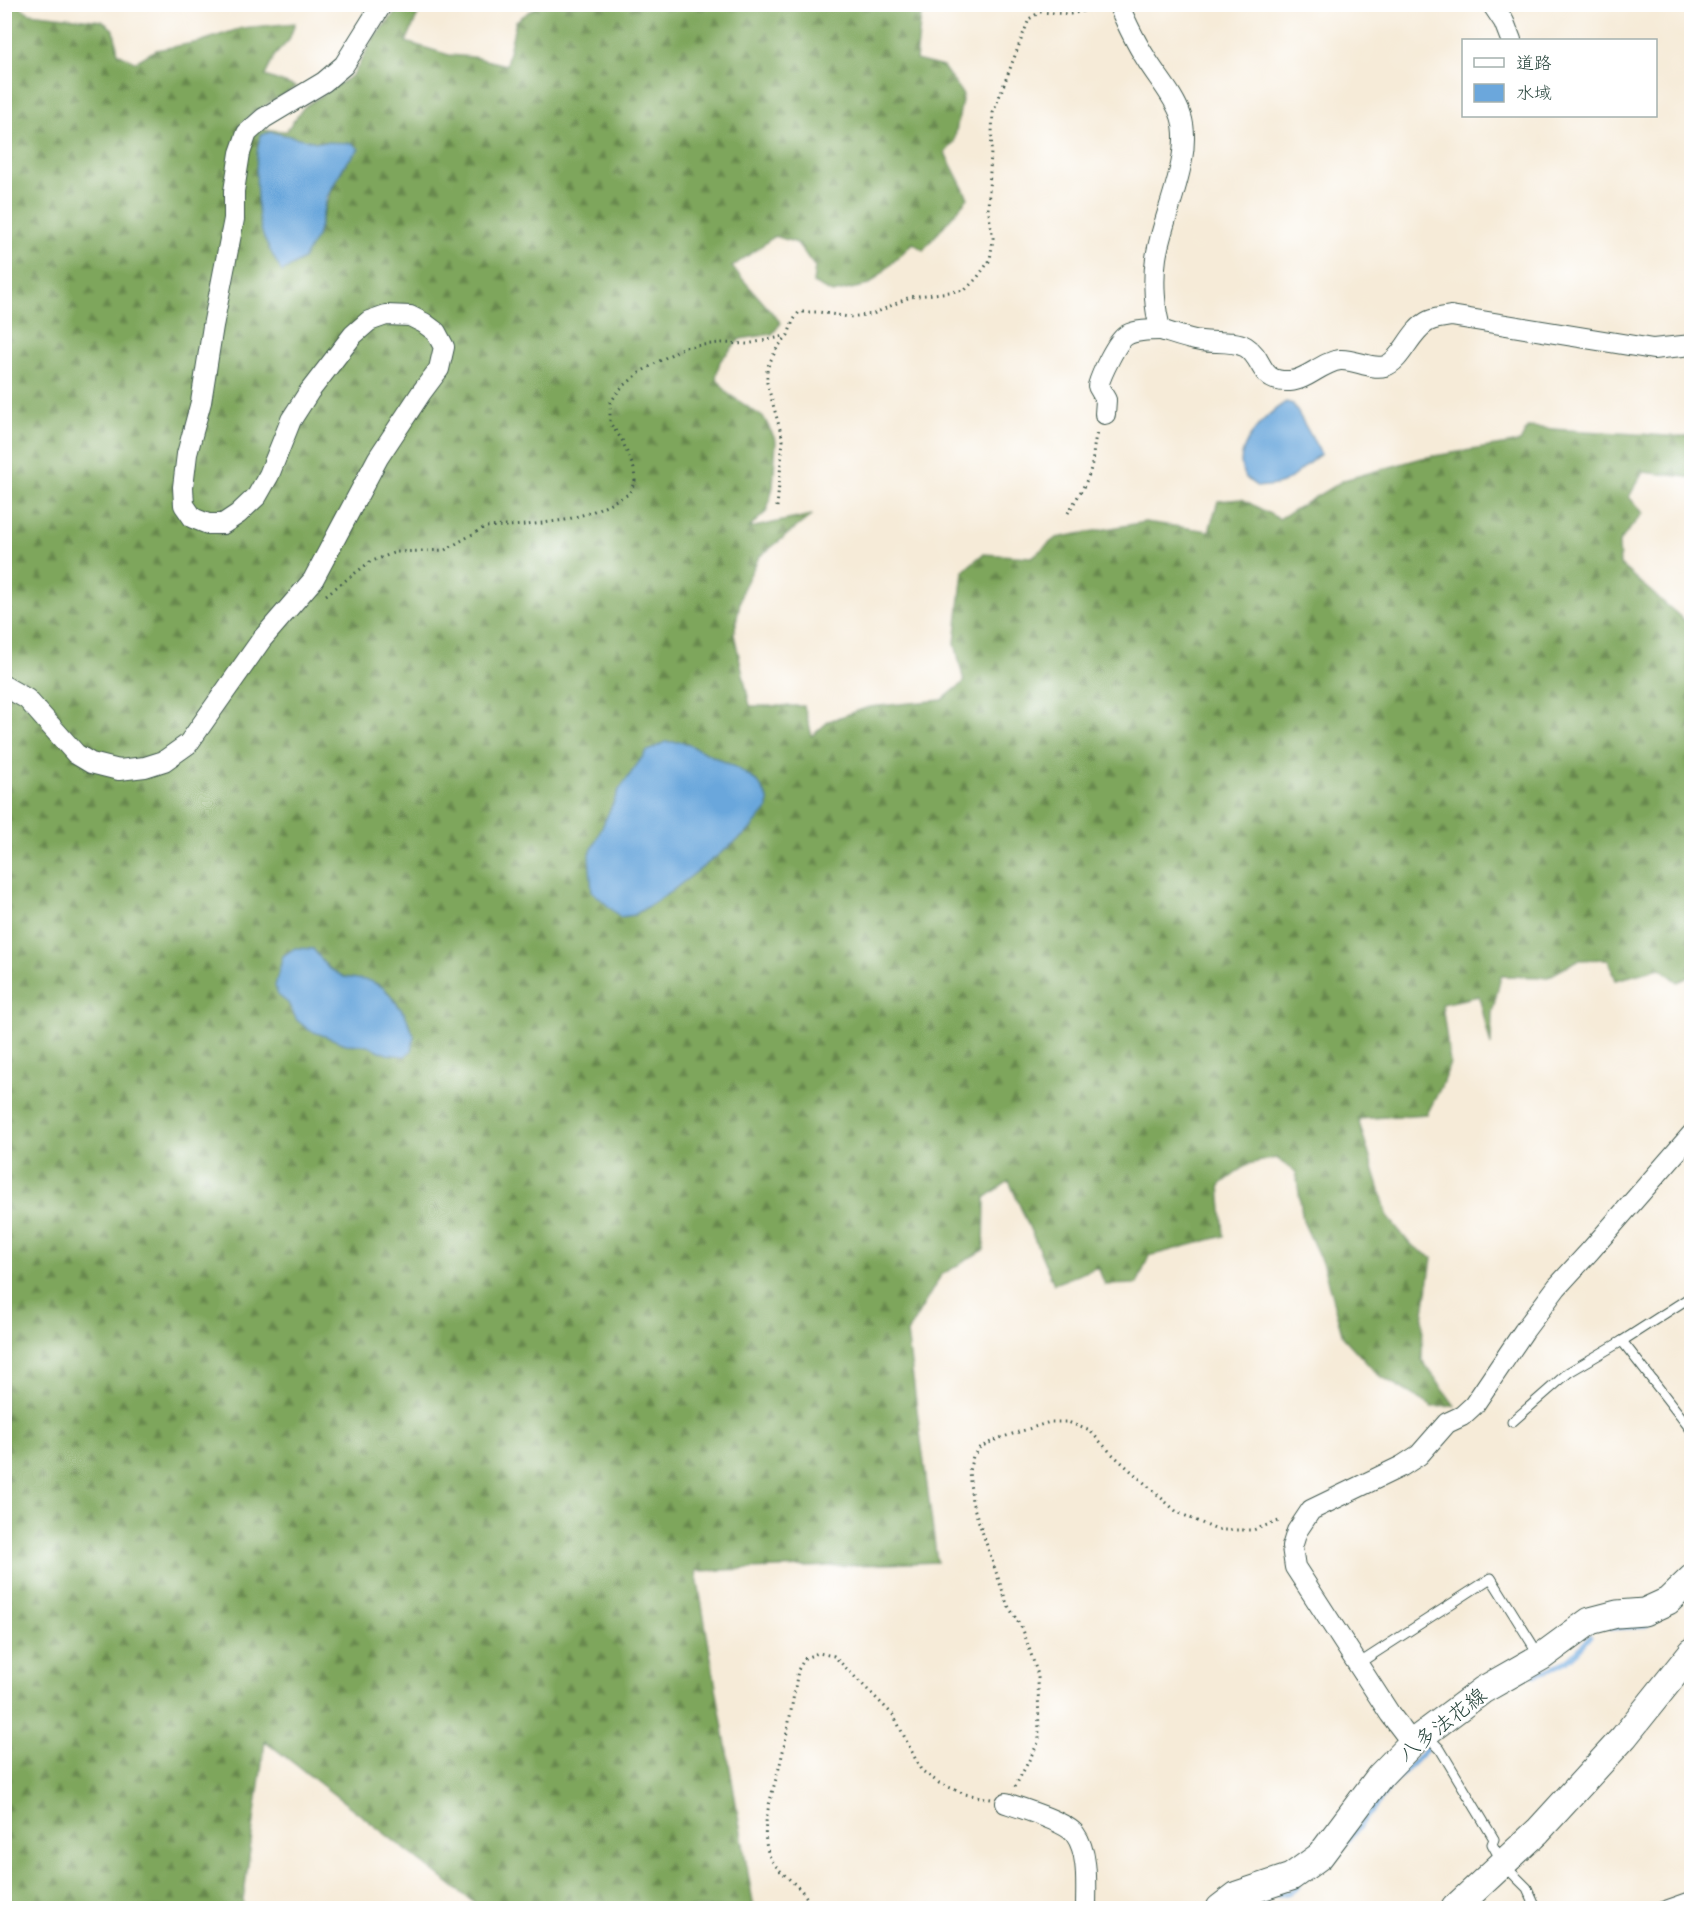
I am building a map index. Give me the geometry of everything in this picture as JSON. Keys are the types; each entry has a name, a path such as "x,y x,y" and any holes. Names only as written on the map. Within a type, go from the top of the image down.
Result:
{"main road":[{"name":"八多法花線","path":"1220,1908 1237,1894 1292,1876 1320,1856 1380,1776 1426,1741 1483,1690 1541,1657 1590,1621 1617,1614 1644,1612 1668,1601 1692,1578"},
{"path":"1455,1908 1538,1831 1624,1737 1692,1652"}],"street":[{"path":"4,686 27,699 76,754 91,763 119,770 145,767 165,761 188,744 262,639 313,580 378,458 439,369 444,347 436,332 424,323 410,316 386,315 369,321 353,335 309,392 291,420 269,475 257,496 238,514 223,524 208,524 193,518 184,505 183,487 187,454 201,402 234,219 234,191 240,153 247,133 264,118 324,82 344,65 382,4"},
{"path":"1118,4 1145,58 1171,96 1181,116 1183,141 1180,165 1156,258 1157,318 1161,330"},
{"path":"1492,4 1504,22 1511,39"},
{"path":"1105,414 1106,400 1098,386 1100,376 1124,336 1132,332 1161,330 1202,341 1245,346 1265,375 1278,381 1292,381 1337,360 1384,366 1394,362 1415,330 1430,320 1451,316 1653,349 1692,345"},
{"path":"1426,1741 1390,1714 1295,1567 1292,1548 1297,1531 1311,1510 1402,1466 1419,1455 1448,1424 1462,1416 1474,1405 1557,1287 1692,1134"},
{"path":"1006,1803 1054,1821 1074,1833 1083,1853 1086,1908"}],"lane":[{"path":"1512,1422 1569,1372 1692,1296"},
{"path":"1622,1341 1692,1431"},
{"path":"1358,1664 1491,1578 1541,1657"},
{"path":"1426,1741 1494,1839 1492,1844 1503,1864 1527,1888 1536,1908"},
{"path":"1658,1908 1692,1896"}],"path":[{"path":"777,507 783,440 767,383 767,368 777,348 788,335 792,321 799,312 819,312 849,317 873,314 910,297 965,290 977,278 990,260 993,238 988,210 993,112 1029,19 1040,12 1070,14 1085,11 1089,4"},
{"path":"319,600 370,562 396,552 445,550 485,528 565,520 592,512 629,494 635,481 634,469 622,440 610,423 610,403 620,389 642,371 684,347 720,343 747,344 788,335"},
{"path":"1068,513 1087,481 1091,469 1094,440 1105,414"},
{"path":"811,1908 797,1887 769,1856 766,1839 768,1805 781,1762 798,1670 805,1658 818,1653 834,1656 894,1716 921,1770 939,1783 965,1794 1006,1803 1039,1741 1038,1676 1023,1630 1007,1604 972,1502 969,1471 973,1456 980,1447 1050,1422 1068,1422 1090,1431 1177,1512 1217,1530 1253,1530 1311,1510"}],"green space":[{"path":"5,5 18,5 29,13 102,21 114,30 118,53 135,62 156,50 199,42 242,28 295,23 289,40 275,55 265,76 296,87 254,112 238,128 286,131 304,107 353,75 374,37 402,5 422,5 406,42 449,55 473,57 506,65 516,21 539,5 922,5 916,60 943,67 963,95 954,142 945,153 968,198 923,250 913,243 869,285 832,293 813,283 815,267 797,243 775,236 732,267 781,323 772,334 740,339 720,361 716,377 727,393 764,418 776,441 773,487 767,511 749,528 812,515 759,557 742,591 734,634 750,706 804,706 812,736 829,721 869,707 942,700 964,682 955,643 963,571 983,554 1032,557 1056,538 1145,522 1209,531 1218,501 1242,499 1279,519 1344,480 1422,458 1520,442 1528,427 1670,436 1691,435 1691,479 1643,472 1629,497 1643,513 1619,542 1620,565 1691,626 1691,976 1678,982 1660,968 1616,980 1608,959 1578,960 1548,977 1501,976 1492,1013 1491,1046 1479,996 1442,1004 1450,1063 1427,1114 1358,1119 1388,1217 1410,1244 1432,1258 1423,1319 1422,1360 1455,1406 1433,1407 1377,1374 1343,1337 1323,1265 1303,1221 1296,1172 1276,1158 1248,1164 1220,1185 1224,1236 1149,1256 1137,1284 1105,1285 1098,1267 1054,1284 1009,1181 985,1198 984,1250 941,1275 907,1333 937,1562 696,1571 754,1908 481,1908 265,1741 242,1908 5,1908","holes":["271,132 316,142 352,143 358,149 343,169 332,190 317,236 258,202 258,180","683,742 735,767 758,782 748,832 669,893 634,915","313,949 339,975 370,981 384,988 398,1004 414,1036 387,1054 367,1045 346,1044 310,1030 297,1020 288,1003"]}],"water":[{"path":"271,132 316,142 352,143 359,149 345,164 327,197 317,236 303,259 282,272 264,238 257,201 256,171 259,144 261,135"},
{"path":"1286,402 1293,404 1321,454 1287,480 1276,485 1258,487 1244,475 1241,465 1242,454 1252,433 1269,415"},
{"path":"665,742 683,742 735,767 758,782 768,799 768,808 748,832 669,893 634,915 620,917 592,891 589,856 619,790 646,752"},
{"path":"295,948 313,949 328,968 344,977 370,981 384,988 405,1014 414,1036 412,1050 405,1056 387,1054 367,1045 346,1044 309,1030 297,1020 288,1003 278,995 275,986 283,956"}],"waterway":[{"path":"1612,1628 1646,1626 1652,1622"},
{"path":"1535,1675 1566,1661 1590,1637"},
{"path":"1343,1847 1395,1781 1429,1747"},
{"path":"1277,1895 1290,1892 1298,1887"}]}
